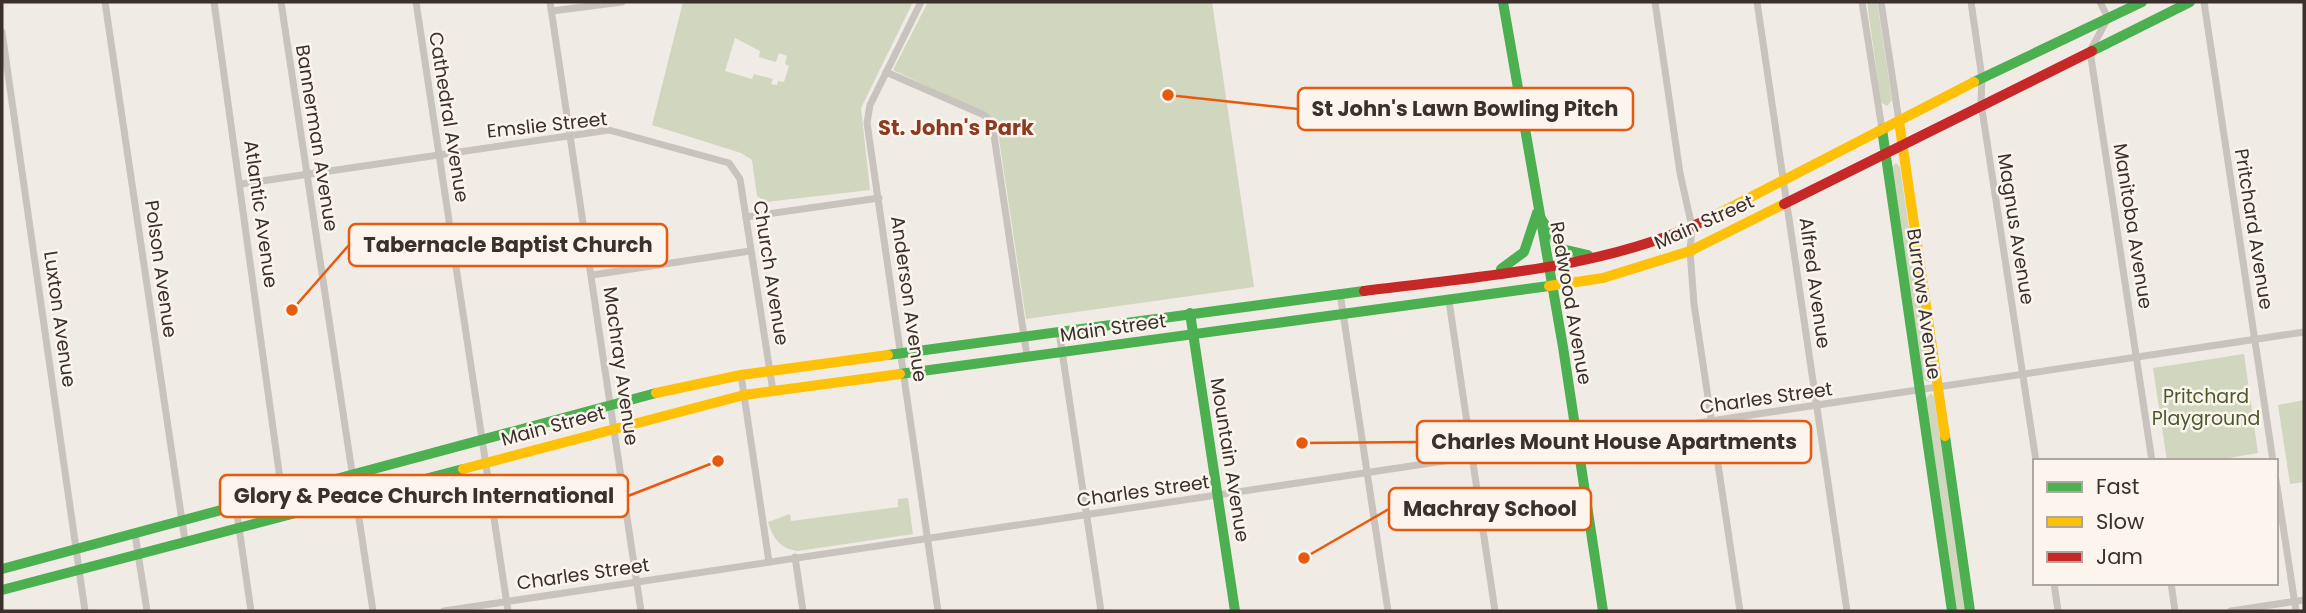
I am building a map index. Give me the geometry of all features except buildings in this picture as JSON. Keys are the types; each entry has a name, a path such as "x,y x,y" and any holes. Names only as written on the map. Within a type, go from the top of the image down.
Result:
{"main road":[{"name":"Redwood Avenue","path":"1503,2 1578,442 1602,611"},
{"name":"Main Street","path":"2,569 351,477 612,404 741,374 1598,257 1692,227 1982,78 2142,2"},
{"name":"Main Street","path":"2,590 355,495 744,395 1449,301 1614,275 1690,251 1981,103 2189,2"},
{"name":"Burrows Avenue","path":"1899,121 1970,611"},
{"name":"Burrows Avenue","path":"1882,129 1952,611"},
{"path":"1537,213 1562,249 1598,257"},
{"path":"1495,273 1524,252 1537,213"},
{"name":"Mountain Avenue","path":"1190,313 1235,611"}],"street":[{"name":"Polson Avenue","path":"105,2 185,541"},
{"name":"Atlantic Avenue","path":"214,2 285,515"},
{"name":"Bannerman Avenue","path":"281,2 373,611"},
{"name":"Cathedral Avenue","path":"416,2 508,611"},
{"name":"Machray Avenue","path":"550,2 642,611"},
{"path":"552,11 622,2"},
{"name":"Anderson Avenue","path":"921,2 870,105 867,123 938,611"},
{"path":"1655,2 1680,173 1692,227 1690,251 1711,422 1740,611"},
{"name":"Alfred Avenue","path":"1757,2 1847,611"},
{"name":"Burrows Avenue","path":"1862,2 1882,129"},
{"name":"Burrows Avenue","path":"1881,2 1899,121"},
{"name":"Magnus Avenue","path":"1971,2 1982,78 1981,103 2036,459"},
{"path":"2090,51 2108,18 2100,2"},
{"name":"Pritchard Avenue","path":"2204,2 2273,459"},
{"name":"Luxton Avenue","path":"2,32 85,611"},
{"name":"Manitoba Avenue","path":"2090,51 2152,459"},
{"path":"886,72 984,115 992,122 1027,356"},
{"name":"Emslie Street","path":"241,184 609,130 729,163"},
{"name":"Church Avenue","path":"729,163 740,179 774,391"},
{"path":"746,217 879,198"},
{"path":"592,275 750,251"},
{"path":"1340,293 1388,611"},
{"path":"1449,301 1495,611"},
{"path":"1059,331 1101,611"},
{"name":"Charles Street","path":"444,611 1919,392 2304,332"},
{"path":"741,374 769,562"},
{"path":"2278,493 2296,611"},
{"path":"236,507 251,611"},
{"path":"135,534 147,611"},
{"path":"795,557 803,611"},
{"path":"2054,585 2058,611"},
{"path":"2171,585 2175,611"},
{"path":"2231,611 2304,600"}],"green space":[{"path":"683,2 913,2 861,108 870,190 766,202 757,196 752,160 741,153 652,125","holes":["735,38 760,51 759,57 776,62 779,53 787,56 785,64 789,66 784,82 771,84 773,79 754,74 752,79 725,71"]},
{"path":"928,2 1212,2 1254,287 1026,319 996,119 893,70"},
{"path":"1867,2 1877,2 1892,100 1887,106 1881,102"},
{"path":"1896,163 1900,167 1931,378 1929,382 1923,379 1892,167"},
{"name":"Pritchard Playground","path":"2244,354 2258,453 2223,459 2167,459 2153,368"},
{"path":"1931,393 1934,397 1966,611 1957,611 1926,398"},
{"path":"2304,400 2304,482 2290,484 2278,405"},
{"path":"908,498 913,534 798,551 786,548 778,542 768,522 790,514 791,521 898,507 898,499"}],"traffic: fast":[{"path":"1503,2 1563,347 1603,611"},
{"path":"1974,82 2142,2"},
{"path":"2092,51 2190,2"},
{"path":"1882,129 1952,611"},
{"path":"1537,213 1562,249 1588,255"},
{"path":"1501,269 1524,252 1537,213"},
{"path":"900,374 1549,286"},
{"path":"888,355 1364,291"},
{"path":"1190,313 1235,611"},
{"path":"2,569 656,393"},
{"path":"1945,436 1970,611"},
{"path":"2,590 463,469"}],"traffic: slow":[{"path":"1714,216 1974,82"},
{"path":"1899,121 1945,436"},
{"path":"1549,286 1603,278 1690,251 1784,204"},
{"path":"656,393 741,375 888,355"},
{"path":"463,469 744,395 900,374"}],"traffic: jam":[{"path":"1784,204 2092,51"},
{"path":"1364,291 1498,275 1588,259 1674,234 1714,216"}],"place":[{"name":"St John's Lawn Bowling Pitch","path":"1168,95"},
{"name":"Tabernacle Baptist Church","path":"292,310"},
{"name":"Charles Mount House Apartments","path":"1302,443"},
{"name":"Glory & Peace Church International","path":"718,461"},
{"name":"Machray School","path":"1304,558"}],"district":[{"name":"St. John's Park","path":"956,127"}]}
